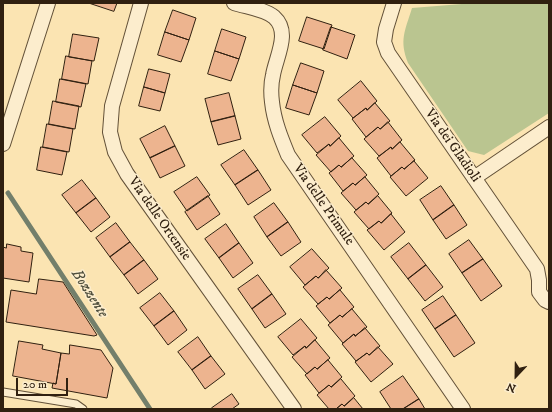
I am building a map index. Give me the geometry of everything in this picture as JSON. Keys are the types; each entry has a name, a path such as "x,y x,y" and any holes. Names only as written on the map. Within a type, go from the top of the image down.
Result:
{"street":[{"path":"3,144 48,3"},
{"name":"Via delle Ortensie","path":"141,3 112,106 110,132 115,152 127,174 294,409"},
{"name":"Via delle Primule","path":"234,3 264,12 274,17 280,26 282,38 273,76 272,102 277,127 288,155 463,409"},
{"name":"Via dei Gladioli","path":"394,3 386,29 384,42 388,53 537,269 539,292 545,300 549,302"},
{"path":"474,178 549,127"}],"lane":[{"path":"3,392 76,404 83,409"}],"green space":[{"path":"474,3 549,3 549,113 484,155 468,151 408,63 403,42 405,29 412,8"}],"building":[{"path":"89,3 117,3 114,11"},
{"path":"173,10 196,18 189,40 165,32"},
{"path":"307,17 332,25 324,49 299,41"},
{"path":"331,27 355,35 347,59 323,50"},
{"path":"222,29 246,37 239,59 215,51"},
{"path":"165,32 189,40 181,62 158,55"},
{"path":"73,34 99,38 94,61 69,57"},
{"path":"215,51 239,59 231,81 208,74"},
{"path":"66,56 92,61 88,84 62,79"},
{"path":"301,63 324,71 317,93 293,85"},
{"path":"149,69 170,74 165,93 144,87"},
{"path":"60,79 86,84 81,107 56,102"},
{"path":"361,81 377,101 367,110 366,108 353,118 338,100"},
{"path":"293,85 317,93 309,115 286,108"},
{"path":"144,87 165,93 160,111 139,106"},
{"path":"229,93 235,116 211,122 205,99"},
{"path":"53,101 79,106 75,129 49,124"},
{"path":"375,103 390,121 380,129 378,127 366,137 352,119"},
{"path":"235,116 241,139 218,145 211,122"},
{"path":"325,117 341,136 330,146 329,144 317,153 302,135"},
{"path":"388,122 402,140 392,149 391,147 379,156 364,139 378,127 380,129"},
{"path":"47,124 73,129 69,152 43,147"},
{"path":"165,126 175,146 150,158 140,139"},
{"path":"339,138 354,156 341,167 339,165 331,172 316,155"},
{"path":"400,142 415,160 404,169 402,167 391,176 377,158"},
{"path":"175,146 185,166 160,178 150,158"},
{"path":"41,147 67,152 62,175 37,170"},
{"path":"244,150 258,170 235,185 221,165"},
{"path":"352,158 367,175 355,185 353,183 343,191 329,173 339,165 341,167"},
{"path":"414,161 428,178 406,196 390,177 402,167 404,169"},
{"path":"258,170 271,190 248,205 235,185"},
{"path":"197,177 210,195 187,211 174,192"},
{"path":"365,177 379,194 368,204 366,202 356,210 341,193 353,183 355,185"},
{"path":"82,180 96,198 76,213 62,195"},
{"path":"441,186 454,205 433,220 420,200"},
{"path":"208,196 220,214 197,230 185,212"},
{"path":"378,196 392,213 381,223 379,221 369,229 354,212 366,202 368,204"},
{"path":"96,198 110,217 91,232 76,213"},
{"path":"274,203 288,222 267,237 254,217"},
{"path":"454,205 467,225 446,239 433,220"},
{"path":"391,214 405,232 384,250 367,230 379,221 381,223"},
{"path":"288,222 301,242 281,256 267,237"},
{"path":"116,223 130,242 110,257 96,238"},
{"path":"226,224 239,243 219,258 205,239"},
{"path":"469,240 483,259 462,273 449,254"},
{"path":"130,242 144,260 124,275 110,257"},
{"path":"239,243 253,263 233,278 219,258"},
{"path":"409,243 426,265 408,279 391,257"},
{"path":"7,244 21,247 21,251 33,253 29,282 3,278 3,247 6,248"},
{"path":"312,249 329,268 318,278 316,276 305,285 290,267"},
{"path":"483,259 502,286 481,301 462,273"},
{"path":"144,260 158,279 138,294 124,275"},
{"path":"426,265 443,287 425,301 408,279"},
{"path":"326,270 342,288 329,299 327,297 318,304 303,287 316,276 318,278"},
{"path":"258,275 272,294 252,309 238,289"},
{"path":"39,279 63,282 97,335 94,336 6,322 11,290 36,294"},
{"path":"340,290 354,307 342,317 340,315 330,323 316,306 327,297 329,299"},
{"path":"160,293 174,311 154,326 140,308"},
{"path":"272,294 286,314 265,328 252,309"},
{"path":"443,296 456,315 435,329 422,310"},
{"path":"352,309 367,327 355,336 354,334 343,343 328,325 340,315 342,317"},
{"path":"174,311 187,330 168,345 154,326"},
{"path":"456,315 475,343 454,357 435,329"},
{"path":"301,319 317,338 306,348 305,346 293,355 278,337"},
{"path":"365,328 380,346 369,355 367,353 356,361 342,344 354,334 355,336"},
{"path":"198,337 211,356 192,370 178,352"},
{"path":"315,340 330,358 317,369 315,367 307,374 292,357"},
{"path":"19,341 43,345 42,349 61,353 56,384 13,376"},
{"path":"70,345 101,350 113,368 107,398 52,388 53,383 56,384 61,353 69,354"},
{"path":"378,347 393,364 371,382 355,362 367,353 369,355"},
{"path":"211,356 225,374 205,389 192,370"},
{"path":"328,360 342,377 331,387 329,385 319,393 305,375 315,367 317,369"},
{"path":"403,376 419,399 403,409 391,409 380,392"},
{"path":"341,379 355,396 344,406 342,404 336,409 329,409 317,395 329,385 331,387"},
{"path":"232,394 239,404 232,409 212,408"},
{"path":"354,398 363,409 336,409 342,404 344,406"},
{"path":"419,399 425,409 403,409"}],"waterway":[{"name":"Bozzente","path":"8,193 150,409"}]}
